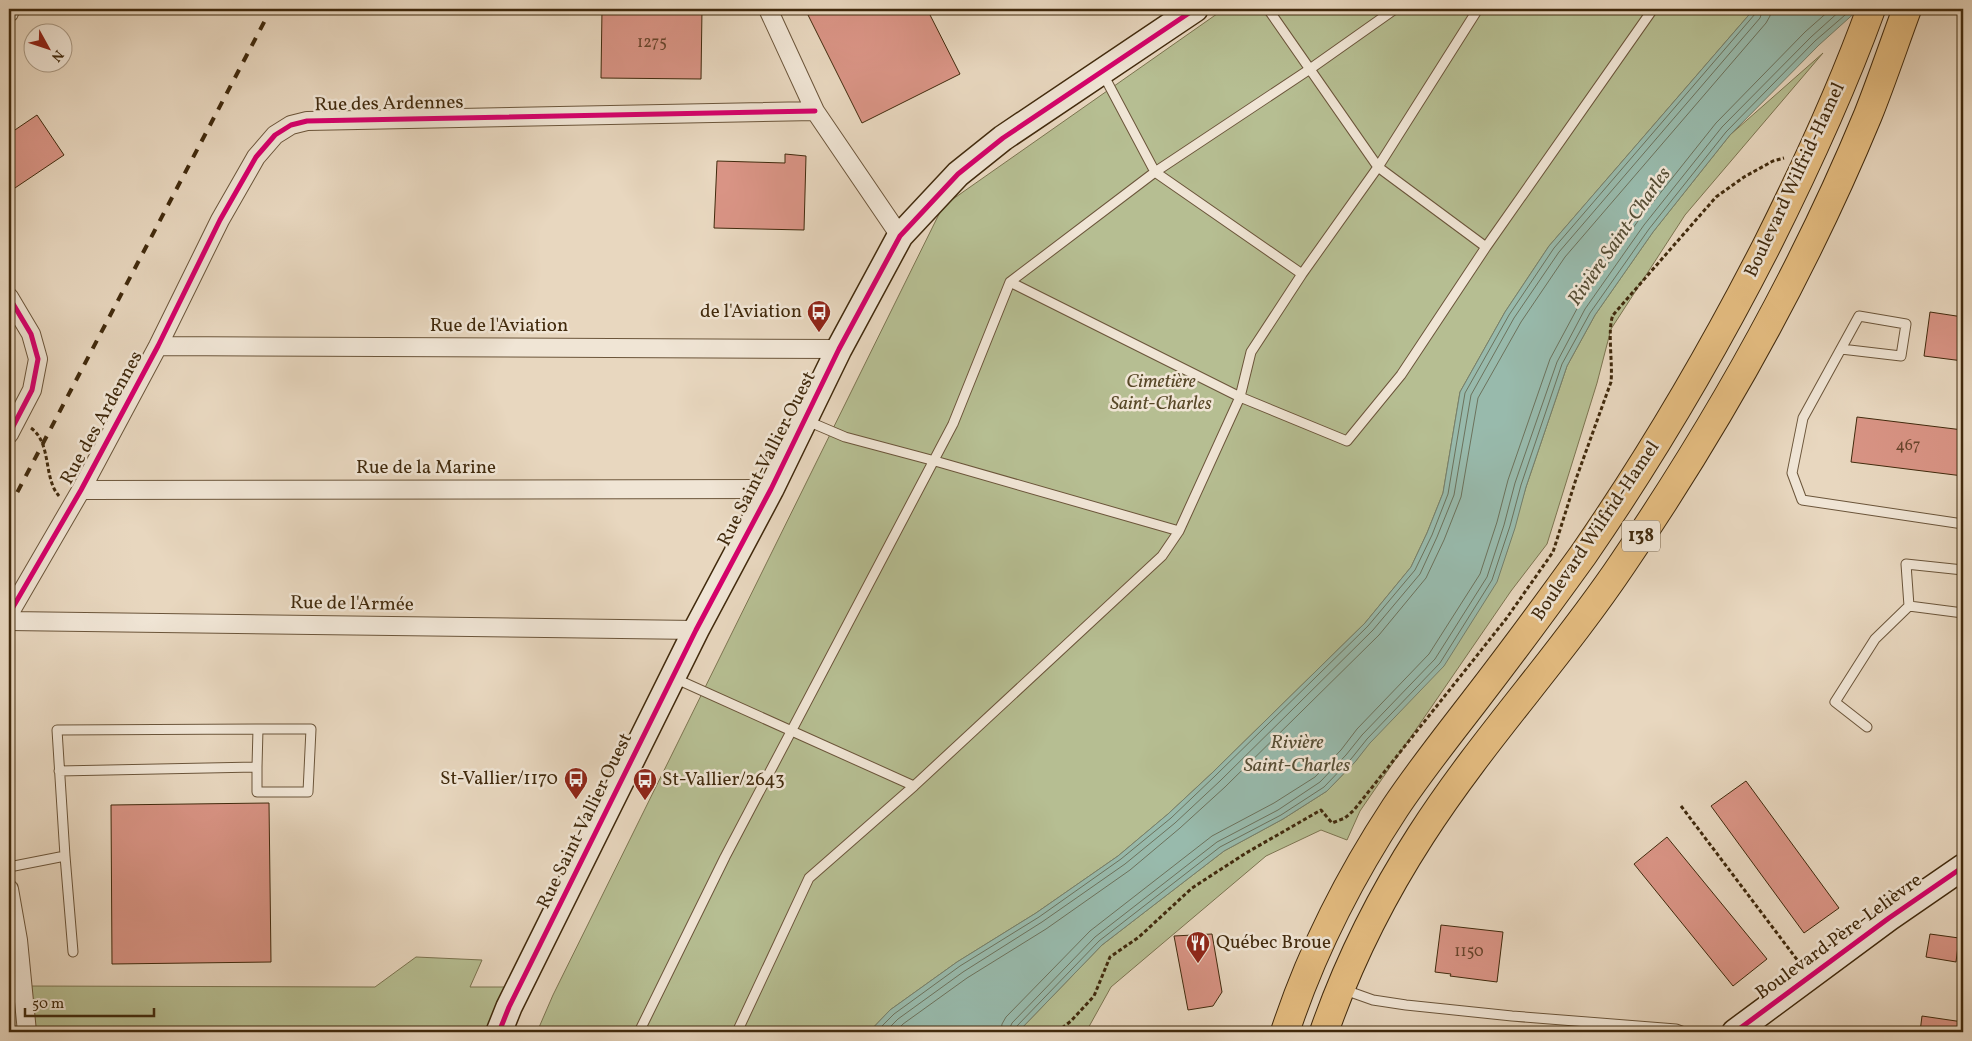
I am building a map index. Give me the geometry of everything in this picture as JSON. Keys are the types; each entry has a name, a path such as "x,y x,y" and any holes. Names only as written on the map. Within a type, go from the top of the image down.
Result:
{"main road":[{"name":"Boulevard Wilfrid-Hamel","path":"1324,1032 1340,988 1367,930 1421,835 1458,782 1560,651 1622,564 1720,409 1795,271 1838,184 1869,113 1907,9"},
{"name":"Boulevard Wilfrid-Hamel","path":"1285,1032 1312,963 1342,896 1381,830 1416,778 1534,624 1584,553 1688,392 1814,150 1870,11"}],"street":[{"path":"768,9 815,111 900,236"},
{"name":"Rue Saint-Vallier Ouest","path":"499,1032 509,1007 672,677 771,489 840,349 900,236 958,174 1003,138 1195,9"},
{"name":"Rue des Ardennes","path":"9,614 80,490 158,346 220,220 256,157 275,135 291,125 307,120 815,111"},
{"path":"9,297 31,334 38,359 32,390 9,434"},
{"name":"Rue de l'Aviation","path":"158,346 840,349"},
{"name":"Rue de la Marine","path":"80,490 771,489"},
{"name":"Rue de l'Armée","path":"9,621 696,630"},
{"name":"Boulevard Père-Lelièvre","path":"1735,1032 1808,976 1963,867"},
{"path":"9,889 18,940 27,1032"}],"lane":[{"path":"1268,9 1378,167 1486,247"},
{"path":"639,1032 724,857 935,461 953,424 1010,282 1155,172 1310,69 1394,9"},
{"path":"737,1032 809,878 914,786 1162,556 1178,531 1240,397 1251,352 1302,274 1378,167 1478,9"},
{"path":"1010,282 1240,397 1346,441 1401,375 1486,247 1651,12 1640,9"},
{"path":"1102,72 1155,172 1302,274"},
{"path":"1841,349 1901,356 1906,324 1859,316 1803,418 1792,473 1802,500 1963,524"},
{"path":"805,420 845,437 1178,531"},
{"path":"1867,727 1835,702 1875,639 1909,606 1906,564 1963,570"},
{"path":"1909,606 1963,613"},
{"path":"672,677 914,786"},
{"path":"73,952 58,771 57,730 258,729 310,729 308,792 257,792 258,729"},
{"path":"58,771 257,767"},
{"path":"9,867 65,856"},
{"path":"1340,988 1373,1000 1406,1005 1512,1016 1676,1029 1684,1032"}],"path":[{"path":"1057,1032 1071,1021 1094,996 1110,958 1139,937 1192,888 1246,853 1321,810 1332,823 1344,818 1354,810 1506,619 1553,552 1576,479 1611,382 1610,322 1613,315 1716,197 1744,177 1773,162 1784,159"},
{"path":"17,418 36,431 43,444 53,489 69,508"},
{"path":"1681,806 1808,976"}],"green space":[{"name":"Cimetière Saint-Charles","path":"1224,9 1754,9 1549,246 1505,312 1460,392 1443,493 1411,567 1365,623 1168,814 1118,856 1036,913 957,962 890,1010 869,1032 537,1032 553,995 943,206"},
{"path":"1823,53 1685,215 1611,329 1597,383 1547,544 1511,591 1360,811 1347,840 1321,830 1266,856 1111,987 1086,1032 1018,1032 1102,945 1224,851 1283,819 1327,791 1355,762 1506,554 1526,487 1567,366 1595,315 1653,232 1730,135"},
{"path":"9,937 10,943 12,999 9,998"},
{"path":"416,957 482,960 470,987 519,987 499,1032 25,1032 23,986 375,987"}],"water":[{"name":"Rivière Saint-Charles","path":"1754,9 1859,9 1819,45 1730,135 1653,232 1595,315 1567,366 1526,487 1497,582 1444,666 1327,791 1283,819 1224,851 1102,945 1018,1032 869,1032 890,1010 957,962 1036,913 1118,856 1168,814 1212,773 1365,623 1411,567 1427,533 1443,493 1460,392 1505,312 1549,246"}],"building":[{"path":"602,9 702,9 701,79 601,78"},
{"path":"805,9 927,9 960,74 862,123"},
{"path":"37,115 64,155 9,192 9,134"},
{"path":"785,154 806,156 804,230 714,228 717,161 785,163"},
{"path":"1930,312 1963,317 1963,361 1924,356"},
{"path":"1857,417 1963,430 1963,476 1851,462"},
{"path":"1746,781 1839,908 1804,933 1711,806"},
{"path":"269,803 271,962 112,964 111,805"},
{"path":"1667,837 1767,959 1733,986 1634,864"},
{"path":"1441,925 1503,932 1497,982 1450,976 1451,974 1435,972"},
{"name":"Québec Broue","path":"1212,934 1222,992 1213,1006 1188,1010 1174,936"},
{"path":"1930,934 1959,938 1956,962 1926,957"},
{"path":"1922,1016 1963,1022 1963,1032 1920,1032"}],"railway":[{"path":"9,508 271,9"}],"cycle path":[{"path":"499,1032 509,1007 696,630 771,489 839,349 900,236 958,174 1003,138 1195,9"},
{"path":"9,614 81,490 158,346 220,220 256,157 275,135 291,125 307,121 815,111"},
{"path":"9,297 31,334 38,359 32,390 9,434"},
{"path":"1735,1032 1889,918 1963,867"}],"place":[{"name":"de l'Aviation","path":"819,333"},
{"name":"St-Vallier/1170","path":"576,800"},
{"name":"St-Vallier/2643","path":"645,801"},
{"name":"Québec Broue","path":"1198,964"}]}
